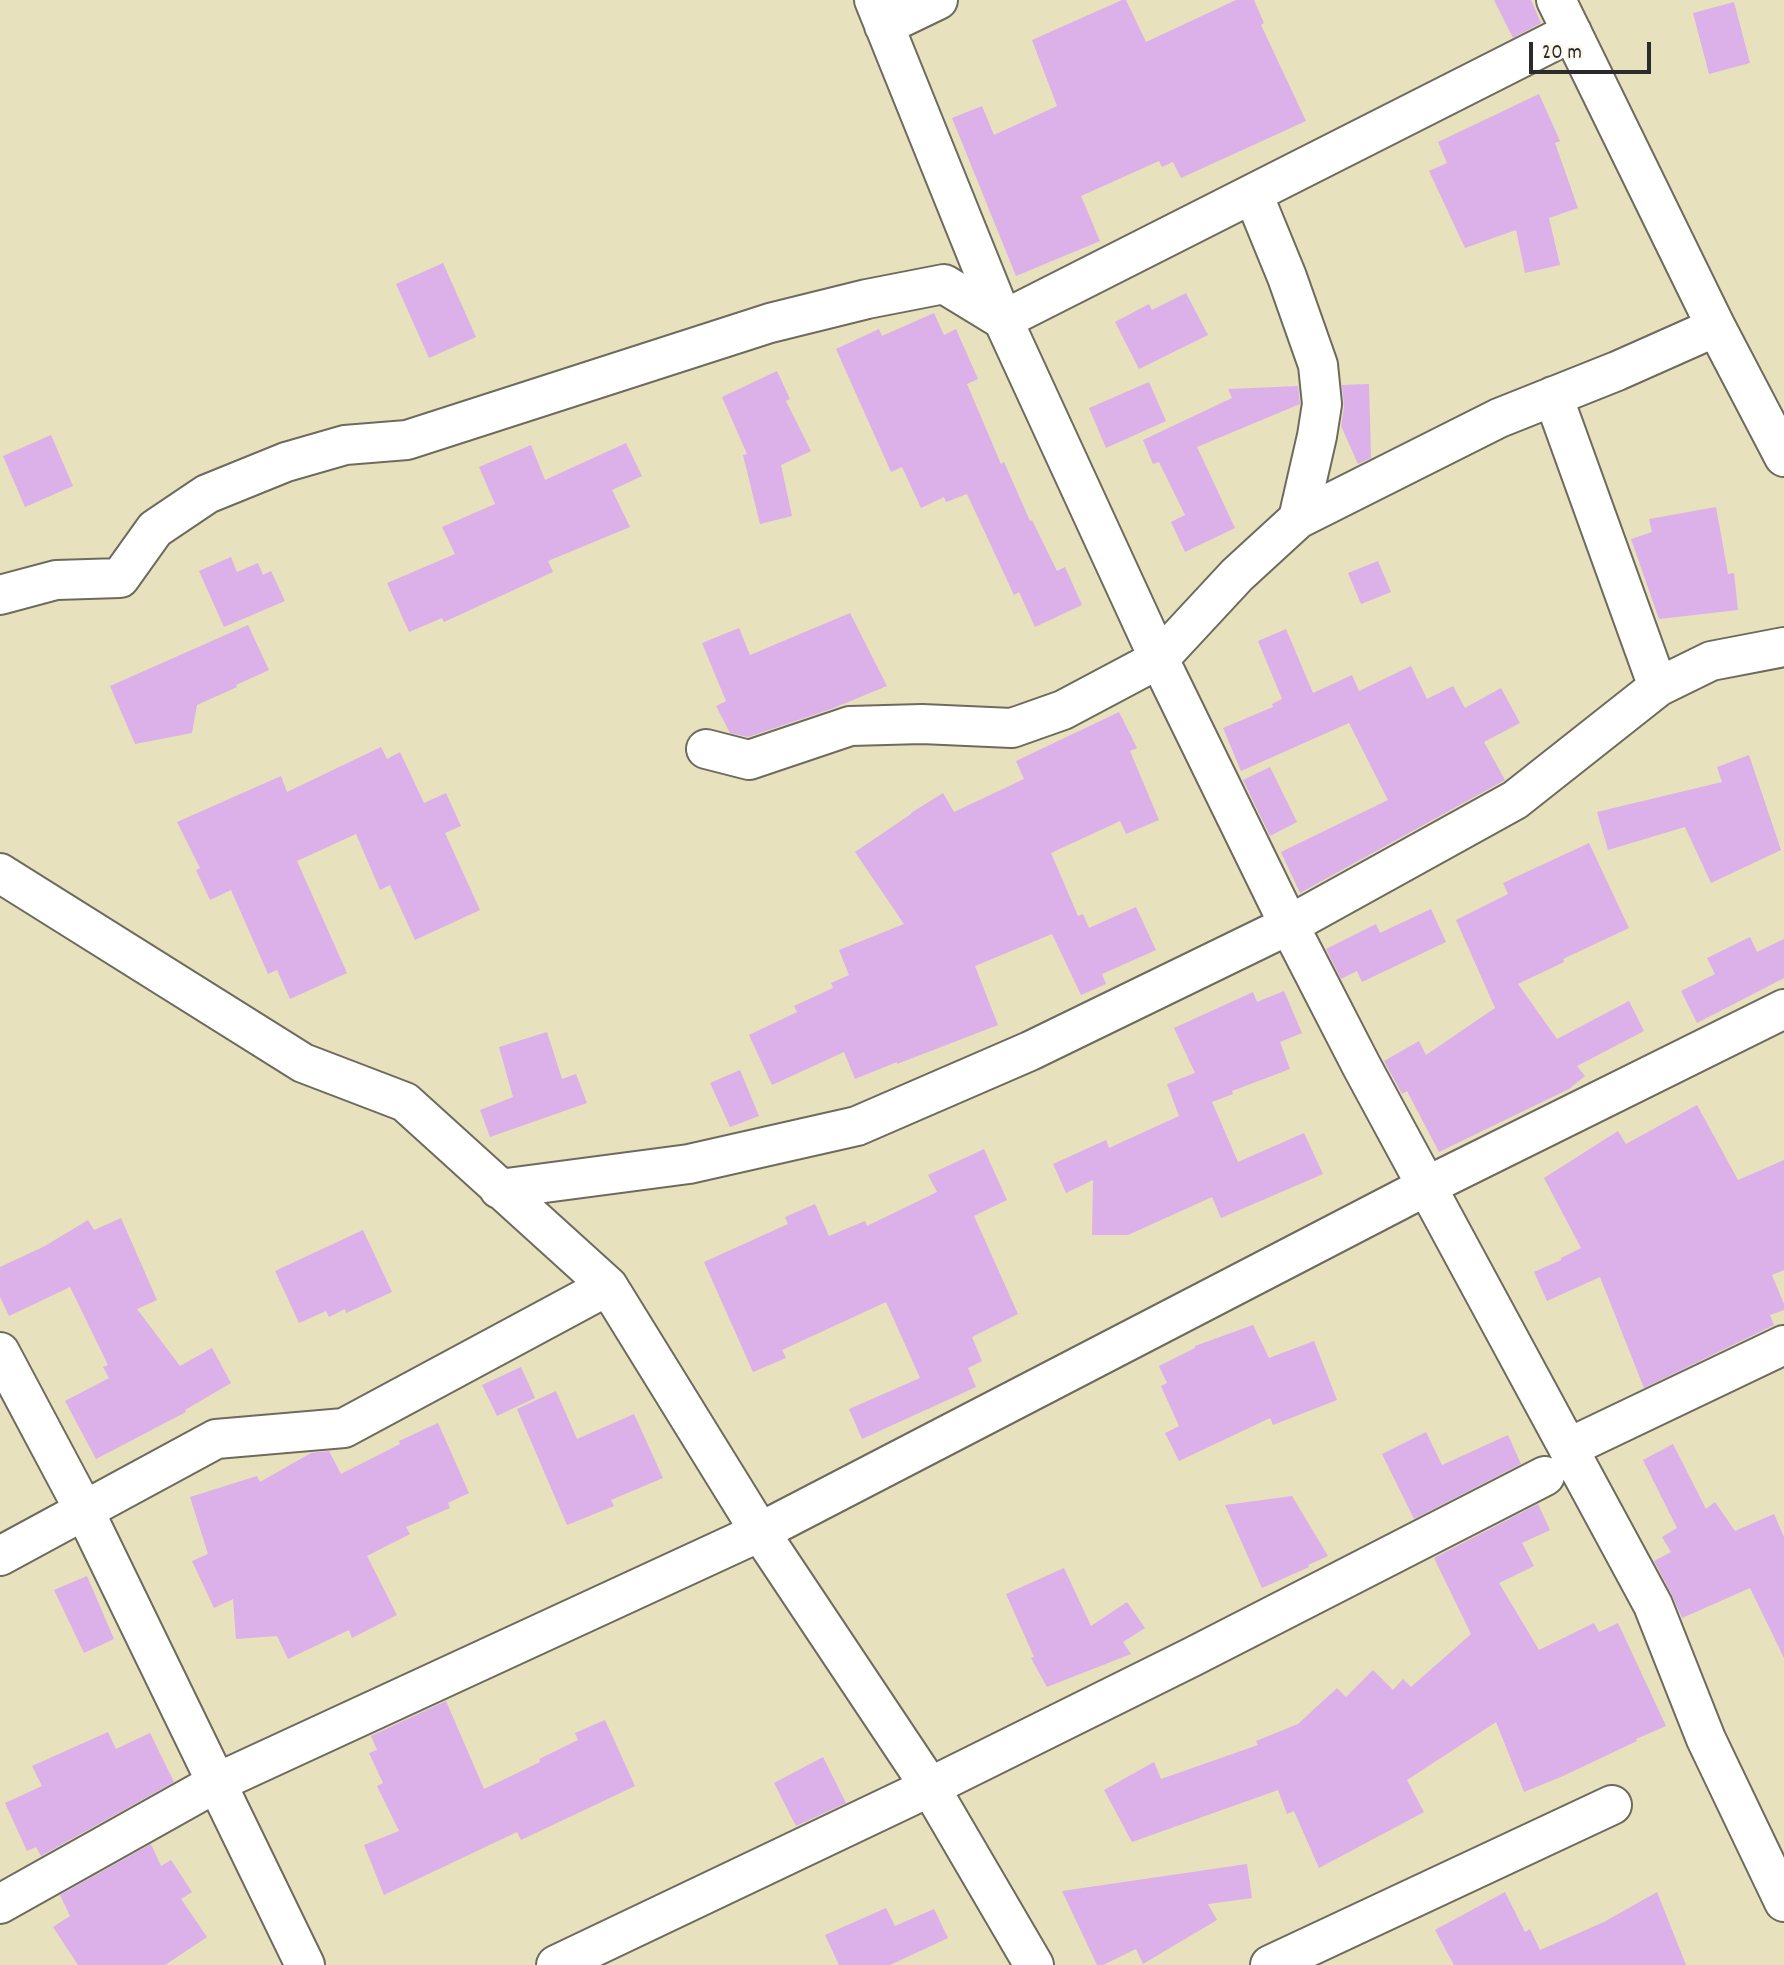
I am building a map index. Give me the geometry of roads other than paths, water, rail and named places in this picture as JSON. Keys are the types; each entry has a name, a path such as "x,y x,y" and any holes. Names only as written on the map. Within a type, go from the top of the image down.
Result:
{"street":[{"path":"938,0 879,13 1003,320 1160,659 1289,925 1427,1186 1557,1462 1653,1605 1706,1739 1784,1902"},
{"path":"1003,320 1253,194 1564,16 1716,327 1784,457"},
{"path":"1253,194 1318,365 1322,404 1298,519"},
{"path":"0,595 56,580 120,578 155,528 206,494 286,461 345,445 407,440 770,323 867,299 944,284 1003,320"},
{"path":"706,749 749,760 850,726 922,724 1012,728 1063,710 1160,659 1237,575 1298,519 1499,418 1617,371 1716,327"},
{"path":"1553,396 1658,687"},
{"path":"499,1188 689,1164 857,1126 1030,1051 1289,925 1515,800 1658,687 1711,662 1784,647"},
{"path":"0,873 303,1063 405,1102 608,1286 760,1532 930,1787 1034,1965"},
{"path":"0,1904 216,1783 760,1532 1427,1186 1784,1009"},
{"path":"0,1556 216,1440 344,1428 608,1286"},
{"path":"556,1965 930,1787 1192,1657 1557,1462 1784,1345"},
{"path":"0,1352 84,1510 305,1965"},
{"path":"1270,1965 1612,1805"}]}
